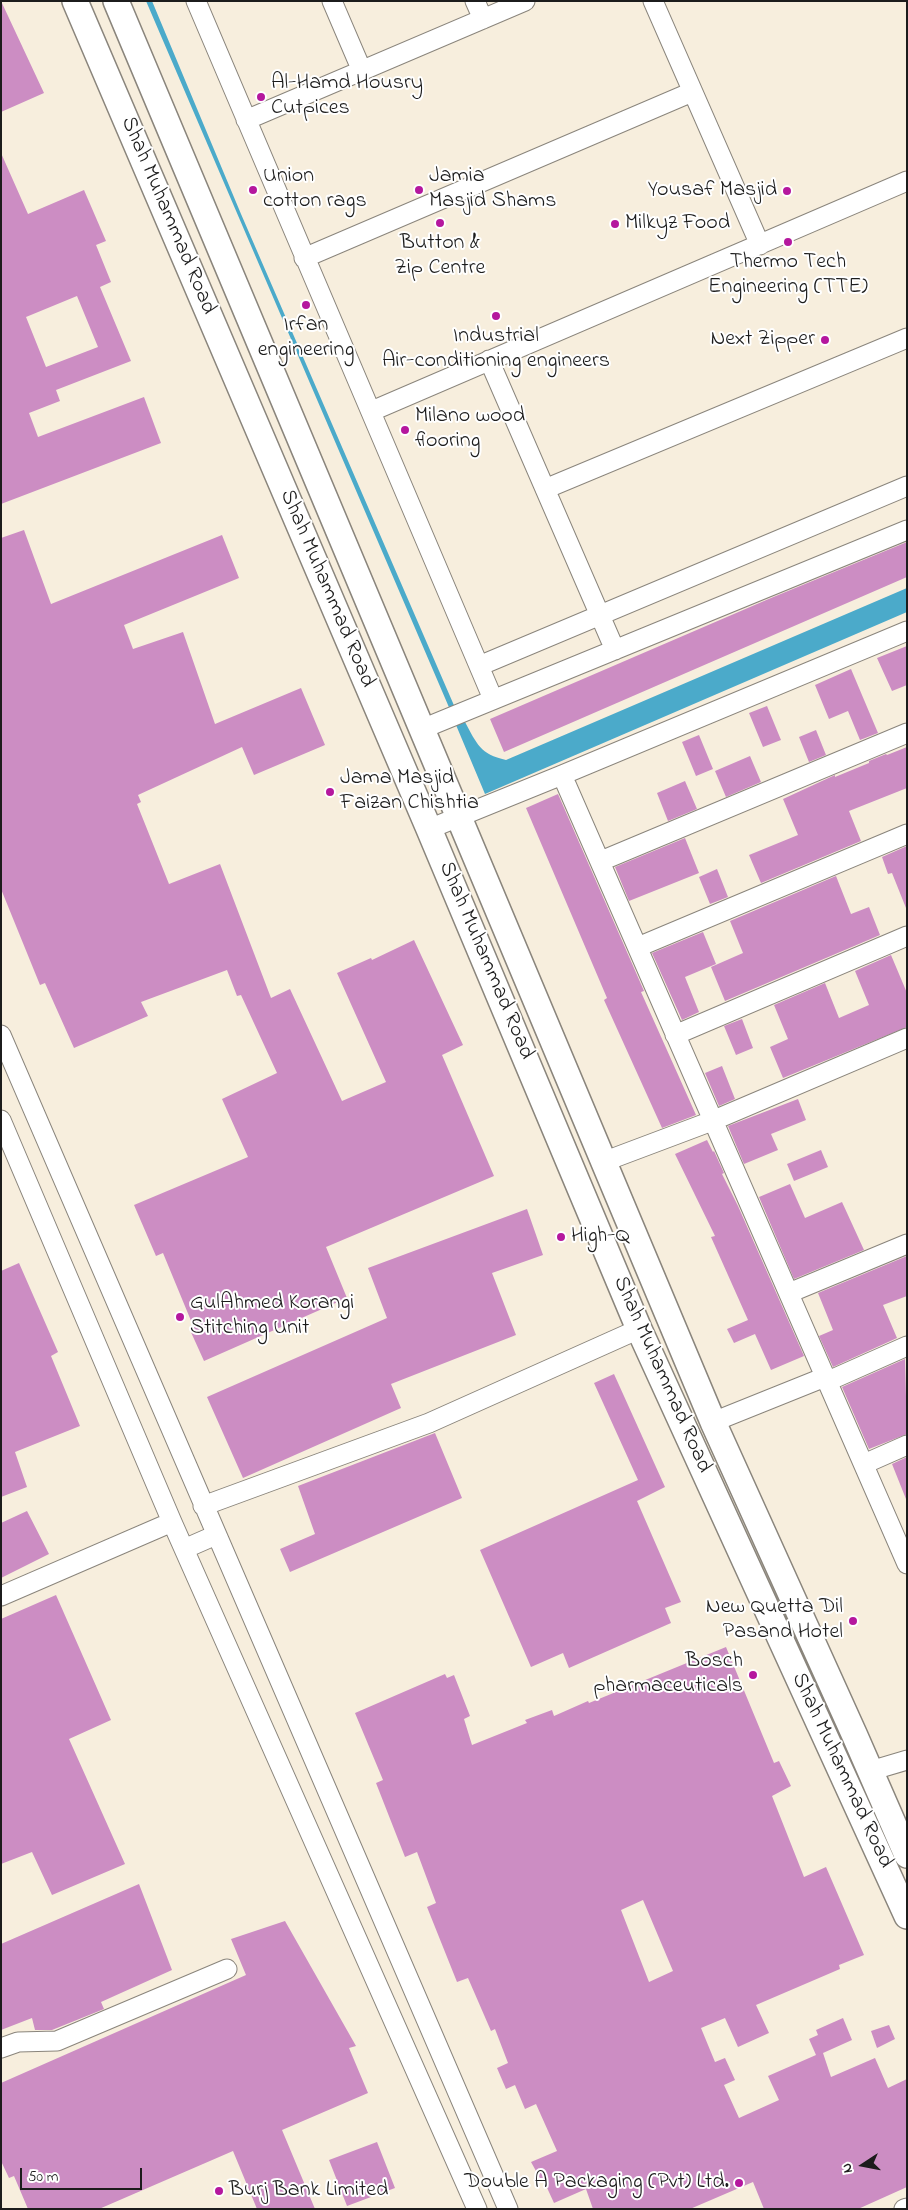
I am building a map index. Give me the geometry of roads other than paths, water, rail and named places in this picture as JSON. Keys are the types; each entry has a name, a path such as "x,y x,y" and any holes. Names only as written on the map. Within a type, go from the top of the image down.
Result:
{"main road":[{"name":"Shah Muhammad Road","path":"75,1 429,829 639,1329 907,1916"},
{"name":"Shah Muhammad Road","path":"116,1 431,725 460,817 712,1422 855,1736 907,1856"}],"street":[{"path":"196,1 304,258 372,411 494,699"},
{"path":"332,1 362,71"},
{"path":"475,1 483,19"},
{"path":"246,120 525,1"},
{"path":"653,1 760,245"},
{"path":"304,258 692,92"},
{"path":"372,411 907,181"},
{"path":"545,489 907,338"},
{"path":"489,360 615,650"},
{"path":"479,666 907,486"},
{"path":"431,725 907,530"},
{"path":"429,829 907,631"},
{"path":"601,861 907,733"},
{"path":"562,775 601,861 712,1121 904,1552"},
{"path":"638,947 907,834"},
{"path":"675,1035 907,936"},
{"path":"1,1035 508,2209"},
{"path":"603,1162 712,1121 907,1038"},
{"path":"1,1120 172,1522 477,2209"},
{"path":"789,1293 907,1244"},
{"path":"203,1506 429,1423 639,1329"},
{"path":"712,1422 826,1380 907,1346"},
{"path":"864,1464 907,1445"},
{"path":"1,1596 172,1522"},
{"path":"184,1549 216,1536"},
{"path":"815,1715 823,1719 832,1716 838,1710 839,1701"},
{"path":"829,1748 831,1739 838,1732 847,1732 855,1736"},
{"path":"870,1771 907,1760"},
{"path":"1,2048 18,2042 57,2041 227,1968"}],"water":[{"path":"146,1 152,1 241,214 456,710 451,712"},
{"path":"907,588 907,612 485,794 456,725 465,722 480,747 490,755 506,760"}],"place":[{"name":"Al-Hamd Housry Cutpices","path":"261,97"},
{"name":"Union cotton rags","path":"253,190"},
{"name":"Jamia Masjid Shams","path":"419,190"},
{"name":"Yousaf Masjid","path":"787,191"},
{"name":"Button & Zip Centre","path":"440,223"},
{"name":"Milkyz Food","path":"615,224"},
{"name":"Thermo Tech Engineering (TTE)","path":"788,242"},
{"name":"Irfan engineering","path":"306,305"},
{"name":"Industrial Air-conditioning engineers","path":"496,316"},
{"name":"Next Zipper","path":"825,340"},
{"name":"Milano wood flooring","path":"405,430"},
{"name":"Jama Masjid Faizan Chishtia","path":"330,792"},
{"name":"High-Q","path":"561,1237"},
{"name":"GulAhmed Korangi Stitching Unit","path":"180,1317"},
{"name":"New Quetta Dil Pasand Hotel","path":"853,1621"},
{"name":"Bosch pharmaceuticals","path":"753,1675"},
{"name":"Double A Packaging (Pvt) Ltd.","path":"739,2183"},
{"name":"Burj Bank Limited","path":"219,2191"}]}
